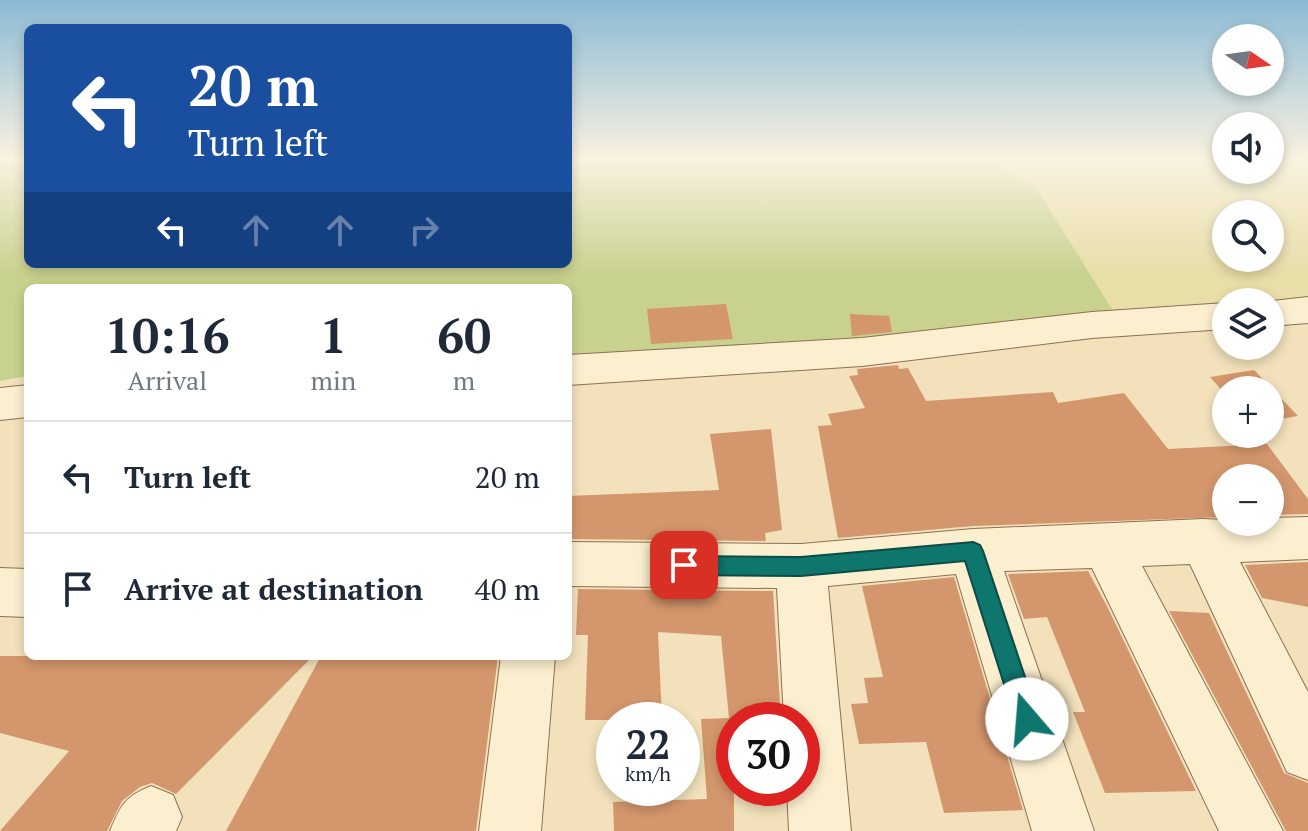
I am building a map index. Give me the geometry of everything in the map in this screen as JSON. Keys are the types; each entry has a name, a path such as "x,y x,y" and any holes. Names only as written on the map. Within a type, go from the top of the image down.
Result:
{"street":[{"path":"1284,312 1308,310"},
{"path":"572,370 862,352 1092,325 1212,317"},
{"path":"0,404 24,401"},
{"path":"572,564 801,566 973,551 1308,538"},
{"path":"1203,540 1308,751"},
{"path":"1105,545 1252,831"},
{"path":"973,551 1063,831"},
{"path":"801,566 820,831"},
{"path":"0,592 24,593"},
{"path":"510,831 528,660"}],"shaded area":[{"path":"1042,197 1308,197 1308,307 1284,304 1284,288 1212,288 1212,320 1127,333"}],"green space":[{"path":"0,197 24,197 24,268 572,268 572,197 1042,197 1127,333 572,355 572,284 24,284 24,377 0,381"}],"building":[{"path":"726,304 733,339 651,344 647,309"},
{"path":"850,314 889,316 892,332 852,336"},
{"path":"898,365 899,369 908,368 926,401 1053,392 1058,403 1124,393 1168,449 1270,448 1282,464 1212,464 1212,517 973,526 838,538 818,426 832,425 828,414 865,408 849,376 858,375 857,369"},
{"path":"1254,370 1260,376 1216,376"},
{"path":"1284,401 1298,416 1284,418"},
{"path":"771,429 782,530 765,533 766,541 572,539 572,496 719,490 710,434"},
{"path":"1284,467 1308,499 1308,514 1284,515"},
{"path":"1308,562 1308,607 1262,598 1245,565"},
{"path":"1088,571 1196,791 1105,793 1073,712 1085,712 1047,617 1024,619 1008,574"},
{"path":"954,577 1023,810 944,813 926,742 859,744 851,704 868,703 864,678 883,677 862,586"},
{"path":"578,589 773,591 780,702 727,702 721,636 658,632 661,702 596,702 596,720 585,720 588,635 576,635"},
{"path":"1169,611 1209,613 1284,773 1308,783 1308,831 1286,831"},
{"path":"0,656 24,656 24,660 309,660 176,794 152,783 140,787 122,801 107,831 0,831 69,751 0,733"},
{"path":"319,660 497,660 476,831 226,831"},
{"path":"716,718 716,806 734,806 734,831 614,831 613,806 700,806 700,799 707,799 701,719"}],"route":[{"path":"684,565 801,566 973,551 1027,719"}]}
